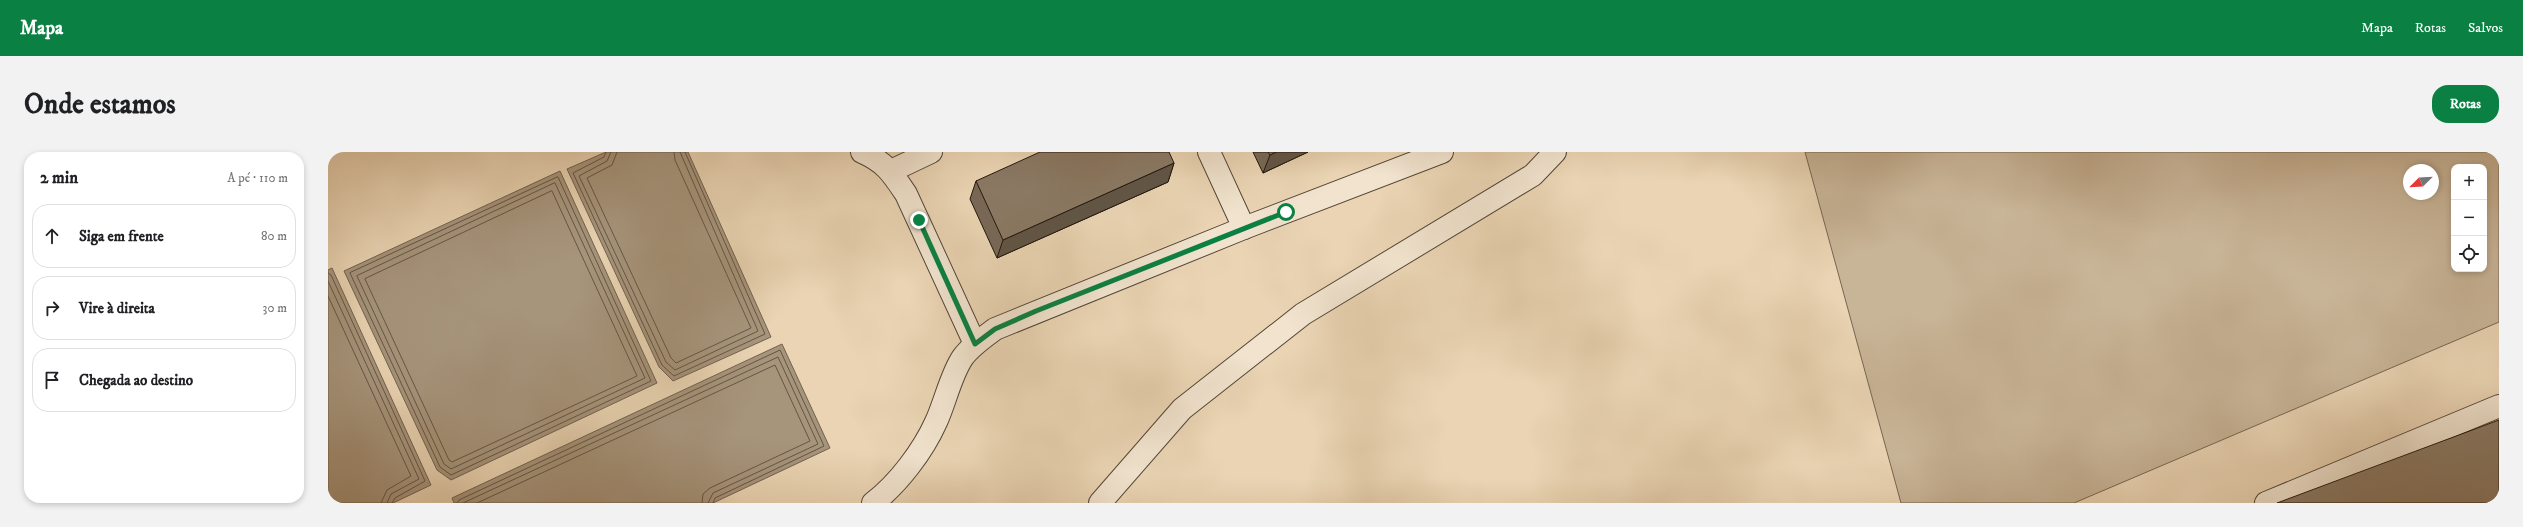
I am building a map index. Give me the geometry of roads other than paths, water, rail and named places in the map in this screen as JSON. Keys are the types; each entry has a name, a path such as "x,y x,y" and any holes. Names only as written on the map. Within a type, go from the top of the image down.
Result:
{"lane":[{"path":"862,152 879,160 891,171 906,194 975,344"},
{"path":"891,171 931,152"},
{"path":"1209,152 1244,228"},
{"path":"873,503 889,491 906,470 936,423 962,358 975,344 995,329 1244,228 1442,152"},
{"path":"1100,503 1182,409 1303,314 1533,175 1555,152"},
{"path":"2266,503 2499,406"}],"water":[{"path":"606,152 688,152 771,337 673,381 659,367 567,169"},
{"path":"560,171 657,383 451,480 437,470 344,271"},
{"path":"332,268 431,485 393,503 328,503 328,270"},
{"path":"782,344 830,448 713,503 454,503 452,498"}]}
